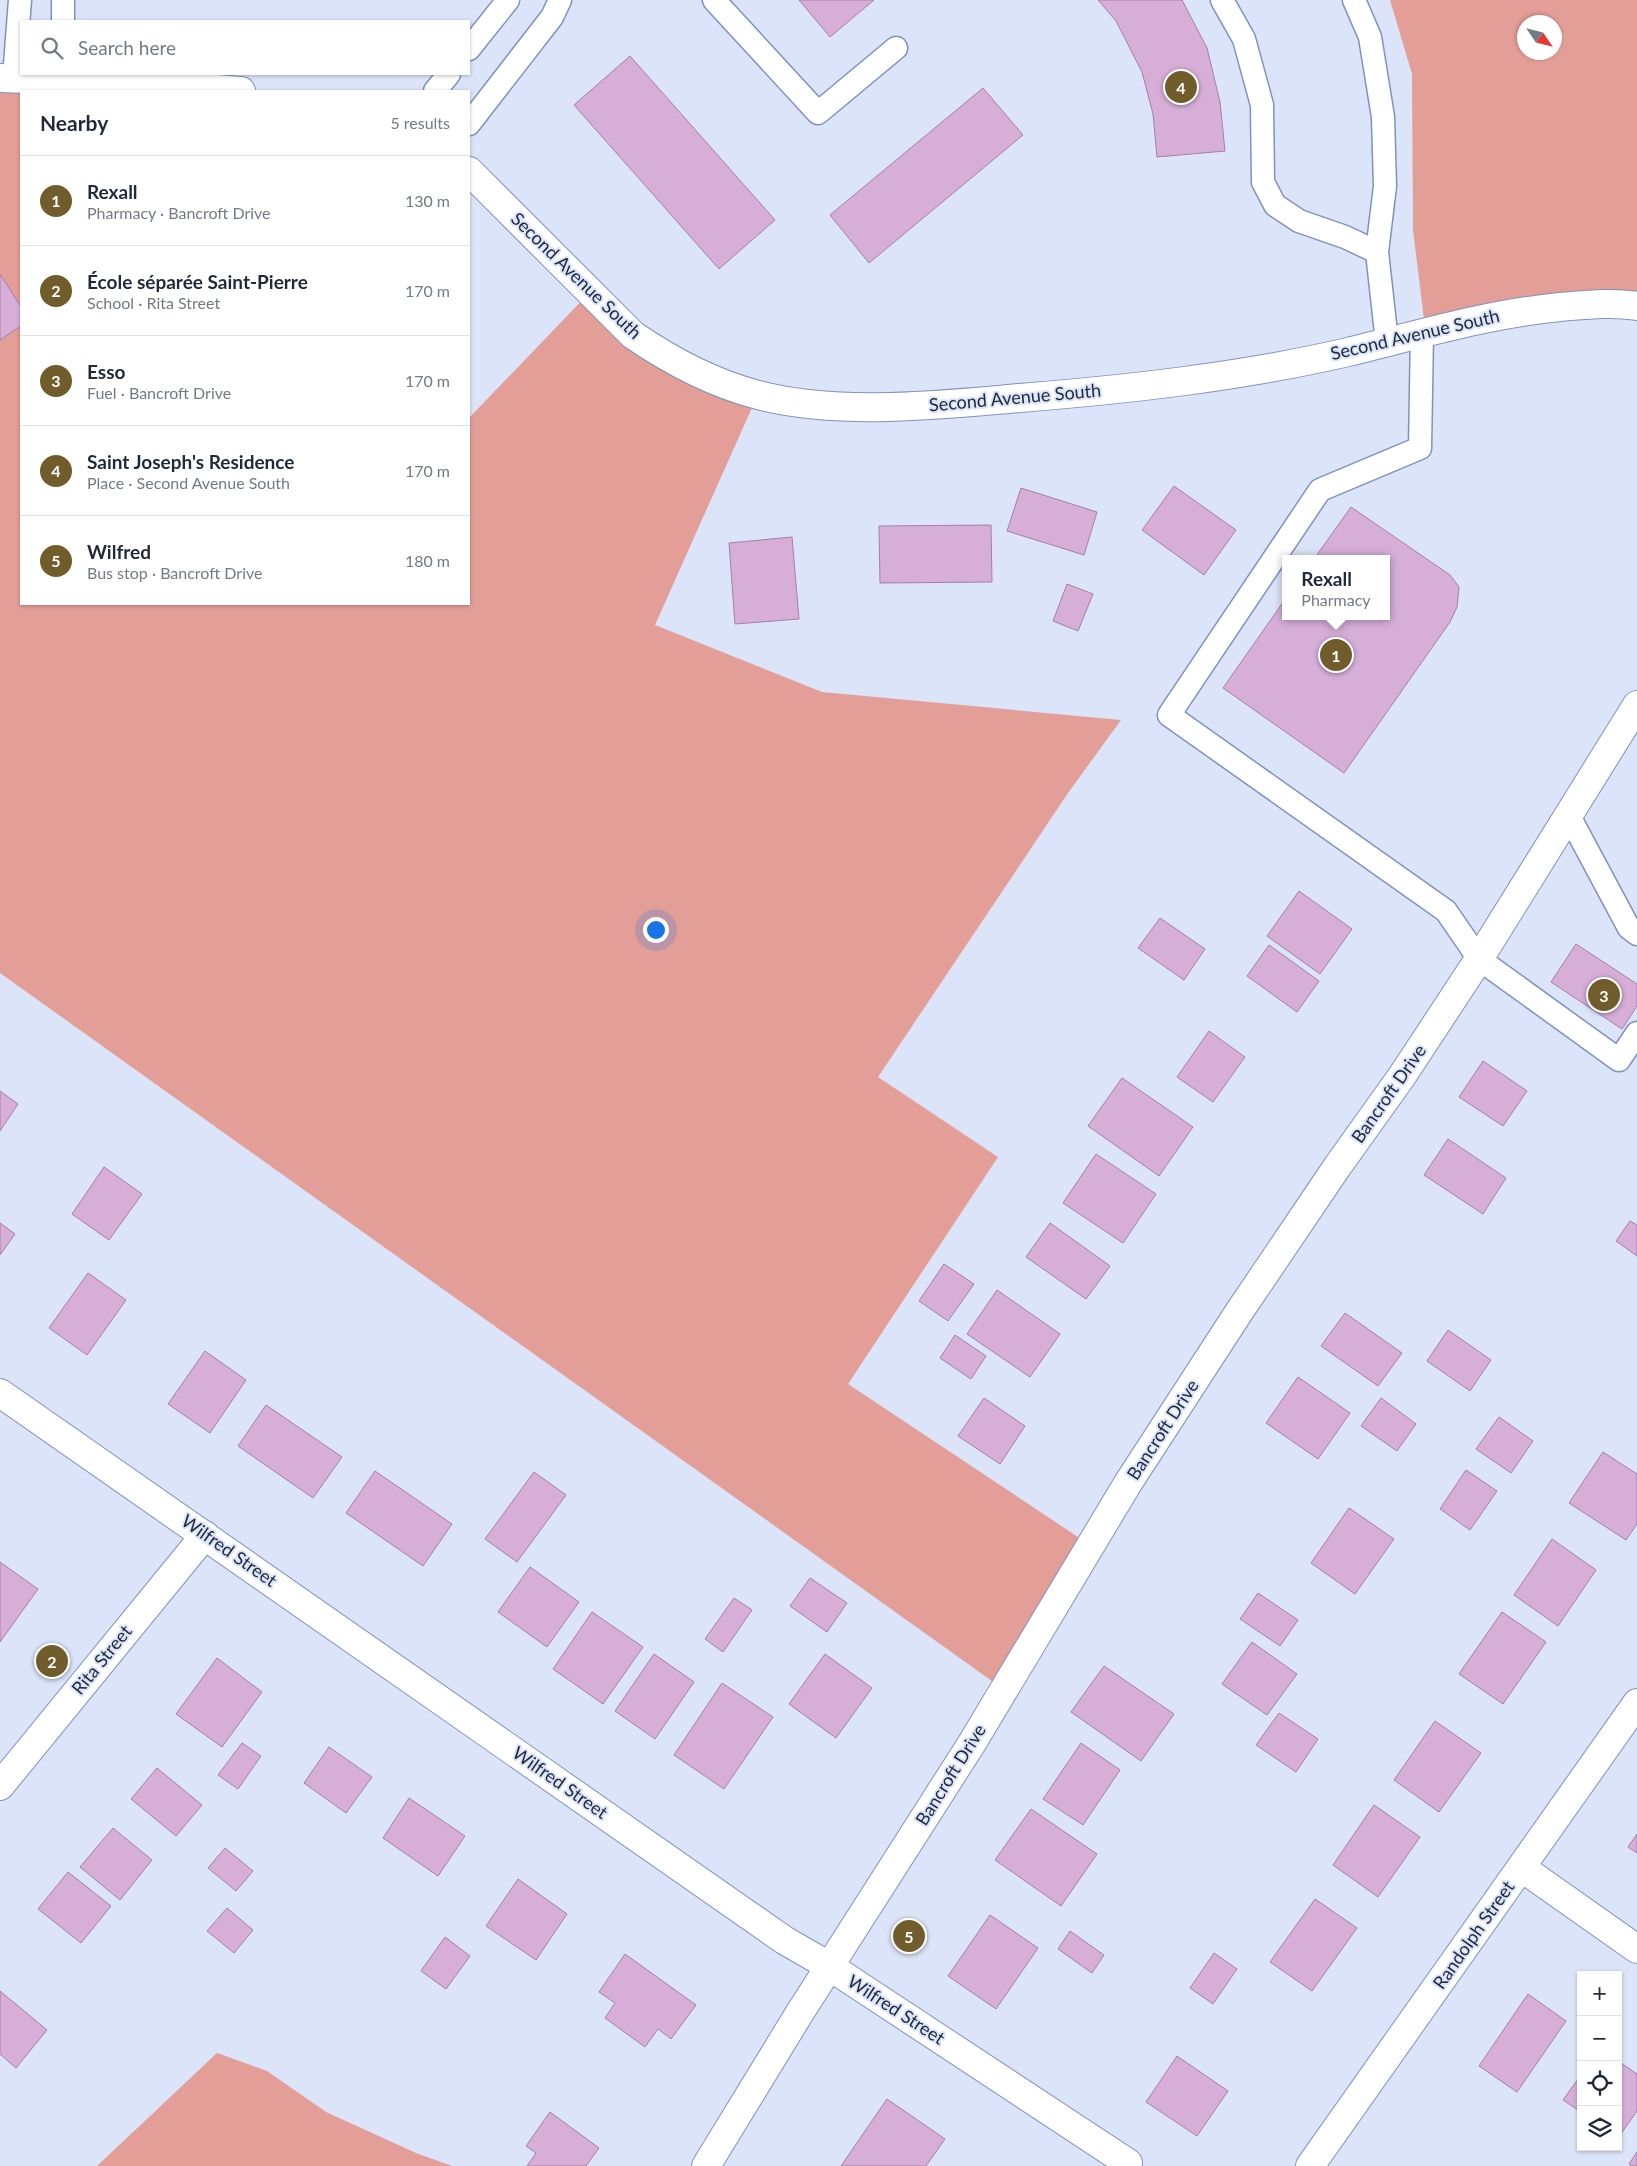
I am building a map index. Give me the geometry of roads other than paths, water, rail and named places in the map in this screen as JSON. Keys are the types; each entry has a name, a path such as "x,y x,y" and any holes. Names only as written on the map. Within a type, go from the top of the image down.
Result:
{"street":[{"path":"7,78 65,77 228,90"},
{"name":"Second Avenue South","path":"470,171 633,335 660,354 708,378 758,395 817,405 896,407 1101,391 1206,378 1276,366 1524,310 1585,305 1621,304 1637,306"},
{"name":"Bancroft Drive","path":"706,2166 829,1966 972,1742 1128,1483 1193,1382 1337,1167 1402,1076 1479,959 1637,705"},
{"name":"Wilfred Street","path":"0,1393 784,1940 829,1966 1128,2163"},
{"name":"Rita Street","path":"0,1786 204,1535"},
{"name":"Randolph Street","path":"1310,2166 1637,1703"},
{"path":"1522,1868 1637,1949"}],"lane":[{"path":"7,78 20,0"},
{"path":"63,0 63,20"},
{"path":"470,48 508,0"},
{"path":"470,123 552,17 560,0"},
{"path":"714,0 818,113 896,48"},
{"path":"1222,0 1244,39 1262,105 1263,182 1275,205 1299,221 1345,237 1377,252"},
{"path":"1354,0 1370,37 1384,117 1385,186 1377,252 1387,342"},
{"path":"436,90 448,75"},
{"path":"1422,332 1420,448 1320,490 1169,714 1446,911 1479,959 1619,1060 1637,1033"},
{"path":"1569,816 1629,928 1637,934"}],"place":[{"name":"Saint Joseph's Residence","path":"1181,87"},
{"name":"Rexall","path":"1336,655"},
{"name":"Esso","path":"1604,995"},
{"name":"École séparée Saint-Pierre","path":"52,1661"},
{"name":"Wilfred","path":"909,1936"}]}
